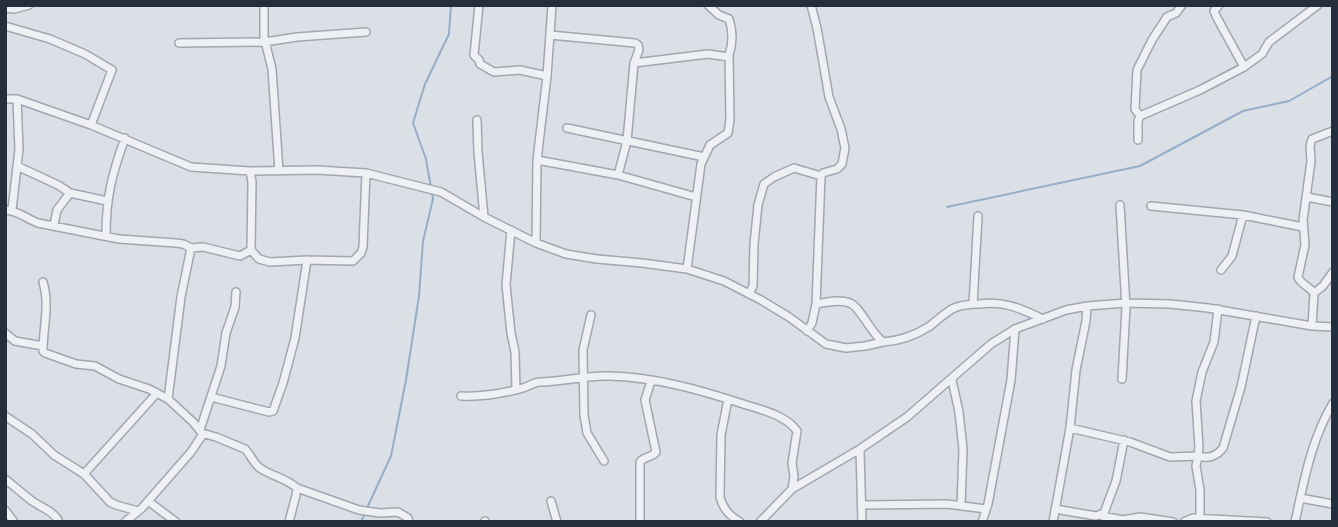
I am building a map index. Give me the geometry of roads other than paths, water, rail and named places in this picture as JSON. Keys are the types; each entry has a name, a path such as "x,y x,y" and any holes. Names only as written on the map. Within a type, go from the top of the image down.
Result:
{"street":[{"path":"5,8 14,9 29,5"},
{"path":"264,5 265,42 272,69 279,171"},
{"path":"480,5 474,55 480,64 494,72 520,70 547,76"},
{"path":"536,243 537,160 552,5"},
{"path":"687,269 704,157 710,145 728,133 730,120 729,57 732,29 729,19 719,15 708,5"},
{"path":"807,331 812,323 816,304 821,176 822,173 837,169 842,164 845,148 830,97 811,5"},
{"path":"1139,140 1140,116 1135,109 1137,70 1167,17 1176,13 1182,5"},
{"path":"1219,5 1214,11 1216,16 1244,67"},
{"path":"1140,116 1244,67 1262,54 1269,41 1318,5"},
{"path":"5,26 50,39 85,54 112,70 92,125"},
{"path":"179,44 265,42 366,32"},
{"path":"550,35 638,45 627,141 618,175"},
{"path":"634,63 708,54 729,57"},
{"path":"5,99 17,99 92,125 191,167 366,173 441,192 536,243 566,254 687,269 724,281 789,317 826,344 846,348 892,341 930,326 953,309 973,304 995,302 1015,306 1043,319"},
{"path":"17,99 19,149 8,210 38,223 119,239 176,243 240,256 251,250"},
{"path":"477,120 484,217"},
{"path":"567,128 704,157"},
{"path":"1312,326 1314,293 1302,284 1298,277 1305,245 1303,228 1311,142 1312,139 1333,131"},
{"path":"106,235 110,181 125,138"},
{"path":"537,160 618,175 696,197"},
{"path":"17,166 70,193 107,201"},
{"path":"749,294 753,286 758,205 764,184 794,168 821,176"},
{"path":"250,171 251,250 264,262 353,261 361,253 365,239 366,173"},
{"path":"54,225 57,210 70,193"},
{"path":"1307,197 1333,202"},
{"path":"1120,205 1126,303 1122,379"},
{"path":"1151,206 1243,215 1303,228"},
{"path":"1221,270 1232,256 1243,215"},
{"path":"973,304 978,216"},
{"path":"511,230 506,285 511,333 516,352 516,390"},
{"path":"168,399 181,297 191,248"},
{"path":"211,397 273,411 284,383 295,338 307,260"},
{"path":"1314,293 1333,272"},
{"path":"43,282 47,293 43,346 46,354 76,364 95,366 119,379 157,393 168,399 202,432 245,449 257,467 287,480 297,488 359,510 398,512 408,518 409,522"},
{"path":"125,522 148,501 191,452 202,432 221,366 236,292"},
{"path":"816,304 835,301 850,303 856,307 873,334 883,342"},
{"path":"760,522 792,489 860,449 907,417 991,344 1015,329 1066,310 1126,303 1170,304 1333,327"},
{"path":"1053,522 1070,428 1087,306"},
{"path":"1200,519 1200,490 1196,466 1199,447 1196,401 1202,372 1214,342 1218,309"},
{"path":"592,315 583,350 584,415 587,433 604,461"},
{"path":"1070,428 1124,440 1170,457 1216,455 1223,448 1241,387 1256,316"},
{"path":"983,521 1011,380 1015,329"},
{"path":"5,333 15,341 43,346"},
{"path":"461,396 478,397 523,389 536,383 609,376 684,386 781,418 795,428 797,431 792,463 792,489"},
{"path":"952,380 959,412 962,449 961,506"},
{"path":"640,522 640,463 642,459 656,452 645,400 651,381"},
{"path":"83,474 157,393"},
{"path":"728,399 721,435 720,497 727,513 740,522"},
{"path":"1294,522 1311,450 1333,403"},
{"path":"5,416 28,430 54,455 83,474 110,502 138,511"},
{"path":"1101,516 1116,481 1124,440"},
{"path":"860,449 862,522"},
{"path":"6,481 34,503 51,512 59,522"},
{"path":"289,522 297,488"},
{"path":"1300,498 1333,504"},
{"path":"148,501 176,522"},
{"path":"551,501 557,522"},
{"path":"862,505 947,504 986,509"},
{"path":"1055,509 1123,520 1140,517 1173,522"},
{"path":"5,510 15,522"},
{"path":"1184,522 1194,518 1267,522"}],"waterway":[{"path":"431,188 426,159 413,123 425,84 449,34 451,5"},
{"path":"947,207 1140,166 1243,111 1289,101 1333,76"},
{"path":"367,508 391,456 406,380 419,296 423,241 432,194"},
{"path":"361,522 365,513"}]}
